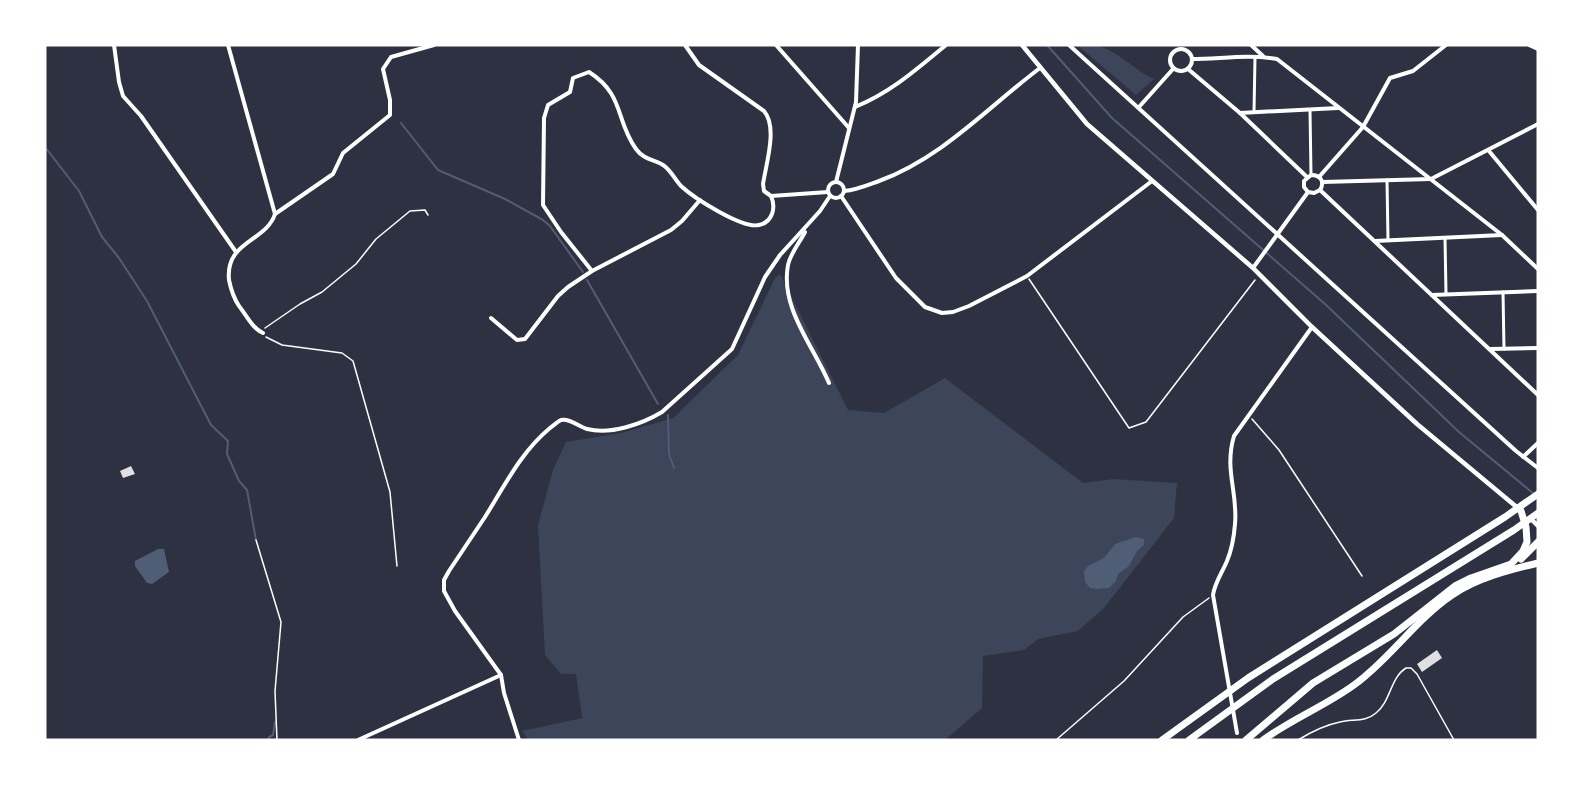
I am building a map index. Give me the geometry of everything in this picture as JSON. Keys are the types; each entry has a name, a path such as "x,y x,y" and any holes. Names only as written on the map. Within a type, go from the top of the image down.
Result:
{"highway":[{"path":"1162,740 1248,678 1538,494"},
{"path":"1511,564 1524,551 1527,542 1526,527 1521,511"},
{"path":"1189,740 1326,645 1538,513"},
{"path":"1246,740 1313,683 1394,634 1455,586 1511,564 1524,557 1538,542"},
{"path":"1263,740 1354,685 1453,594 1481,580 1537,563"}],"street":[{"path":"114,45 123,96 141,116 236,252"},
{"path":"228,45 275,214 273,222 236,252 228,270 230,289 255,330 263,333"},
{"path":"275,214 333,174 343,153 390,115 390,100 383,69 391,57 434,45"},
{"path":"592,271 543,205 544,118 548,105 570,92 573,78 589,72 600,80 614,97 626,130 636,148 651,161 663,165 679,184 700,200 749,225 759,225 768,221 773,210 774,203 771,196 764,191 762,184 771,131 770,117 765,111 699,65 685,45"},
{"path":"776,45 849,128"},
{"path":"829,382 797,321 787,294 788,264 829,194 831,185 836,182 855,107 858,45"},
{"path":"855,107 874,100 893,88 946,45"},
{"path":"1022,45 1087,124 1253,268 1311,327 1417,424 1538,526"},
{"path":"1069,45 1523,457 1538,468"},
{"path":"1251,45 1264,56"},
{"path":"1319,177 1363,127 1390,78 1413,71 1446,45"},
{"path":"1528,45 1538,49"},
{"path":"1173,69 1170,57 1178,47 1188,52 1192,59"},
{"path":"1254,112 1255,55"},
{"path":"1192,59 1255,55 1277,59 1502,235 1538,269"},
{"path":"1188,69 1192,59"},
{"path":"771,196 829,194 837,198 844,191 860,188 895,175 928,158 1041,68"},
{"path":"1139,108 1173,69"},
{"path":"1173,69 1180,71 1188,69"},
{"path":"1188,69 1309,176 1319,177"},
{"path":"1240,113 1338,108"},
{"path":"1310,110 1309,176 1304,185 1308,192 1314,194 1320,190 1322,182 1319,177"},
{"path":"1322,182 1431,179 1538,124"},
{"path":"1489,151 1538,210"},
{"path":"1387,180 1388,240"},
{"path":"841,196 896,278 916,300 933,311 953,312 1027,276 1152,181"},
{"path":"836,182 842,185 844,191"},
{"path":"1320,190 1538,395"},
{"path":"1253,268 1308,192"},
{"path":"490,318 517,340 525,339 563,291 592,271 671,230 700,200"},
{"path":"519,740 504,693 501,675 455,611 443,585 449,571 521,457 542,435 562,420 589,430 636,424 662,412 732,349 765,277 780,255 807,228"},
{"path":"1375,241 1502,235"},
{"path":"1445,238 1446,294"},
{"path":"1432,295 1538,291"},
{"path":"1503,292 1504,349"},
{"path":"1237,733 1213,595 1215,584 1230,552 1235,525 1229,463 1230,449 1234,436 1311,327"},
{"path":"1489,349 1538,348"},
{"path":"1523,457 1538,443"},
{"path":"358,740 501,675"}],"path":[{"path":"397,566 390,492 353,361 342,353 282,345 263,333 263,330 300,304 322,292 356,264 376,239 410,211 425,210 428,215"},
{"path":"1027,276 1129,428 1146,422 1259,275"},
{"path":"1249,416 1279,450 1362,576"},
{"path":"256,540 281,622 275,691 277,740"},
{"path":"1056,740 1124,681 1183,617 1213,595"},
{"path":"1298,740 1322,727 1342,721 1365,719 1374,715 1386,704 1396,678 1406,668 1411,668 1417,674 1454,740"}],"shaded area":[{"path":"1077,45 1094,45 1104,48 1154,79 1136,95"},
{"path":"780,274 848,410 884,413 945,378 1083,483 1114,479 1177,483 1174,518 1104,608 1078,631 1038,639 1024,650 983,656 982,708 945,740 529,740 522,731 582,718 576,674 561,674 545,655 538,525 553,470 566,442 621,433 673,418 738,355 775,278"},
{"path":"1136,537 1144,539 1144,545 1137,551 1129,566 1118,574 1116,581 1109,588 1090,588 1085,582 1084,571 1088,566 1104,558 1115,544"},
{"path":"158,549 164,549 169,572 152,584 147,583 135,566 135,561"}],"building":[{"path":"131,466 135,474 123,478 120,471"},
{"path":"1437,650 1442,658 1422,672 1417,664"}],"waterway":[{"path":"1047,45 1112,118 1325,304 1459,432 1534,494"},
{"path":"401,123 438,170 505,199 543,220 550,226 583,272"},
{"path":"45,147 79,191 102,237 119,258 147,301 211,425 228,441 227,454 239,481 247,490 256,540"},
{"path":"587,280 658,404"},
{"path":"668,415 669,454 674,468"},
{"path":"269,740 269,737 273,735 275,722"}]}
